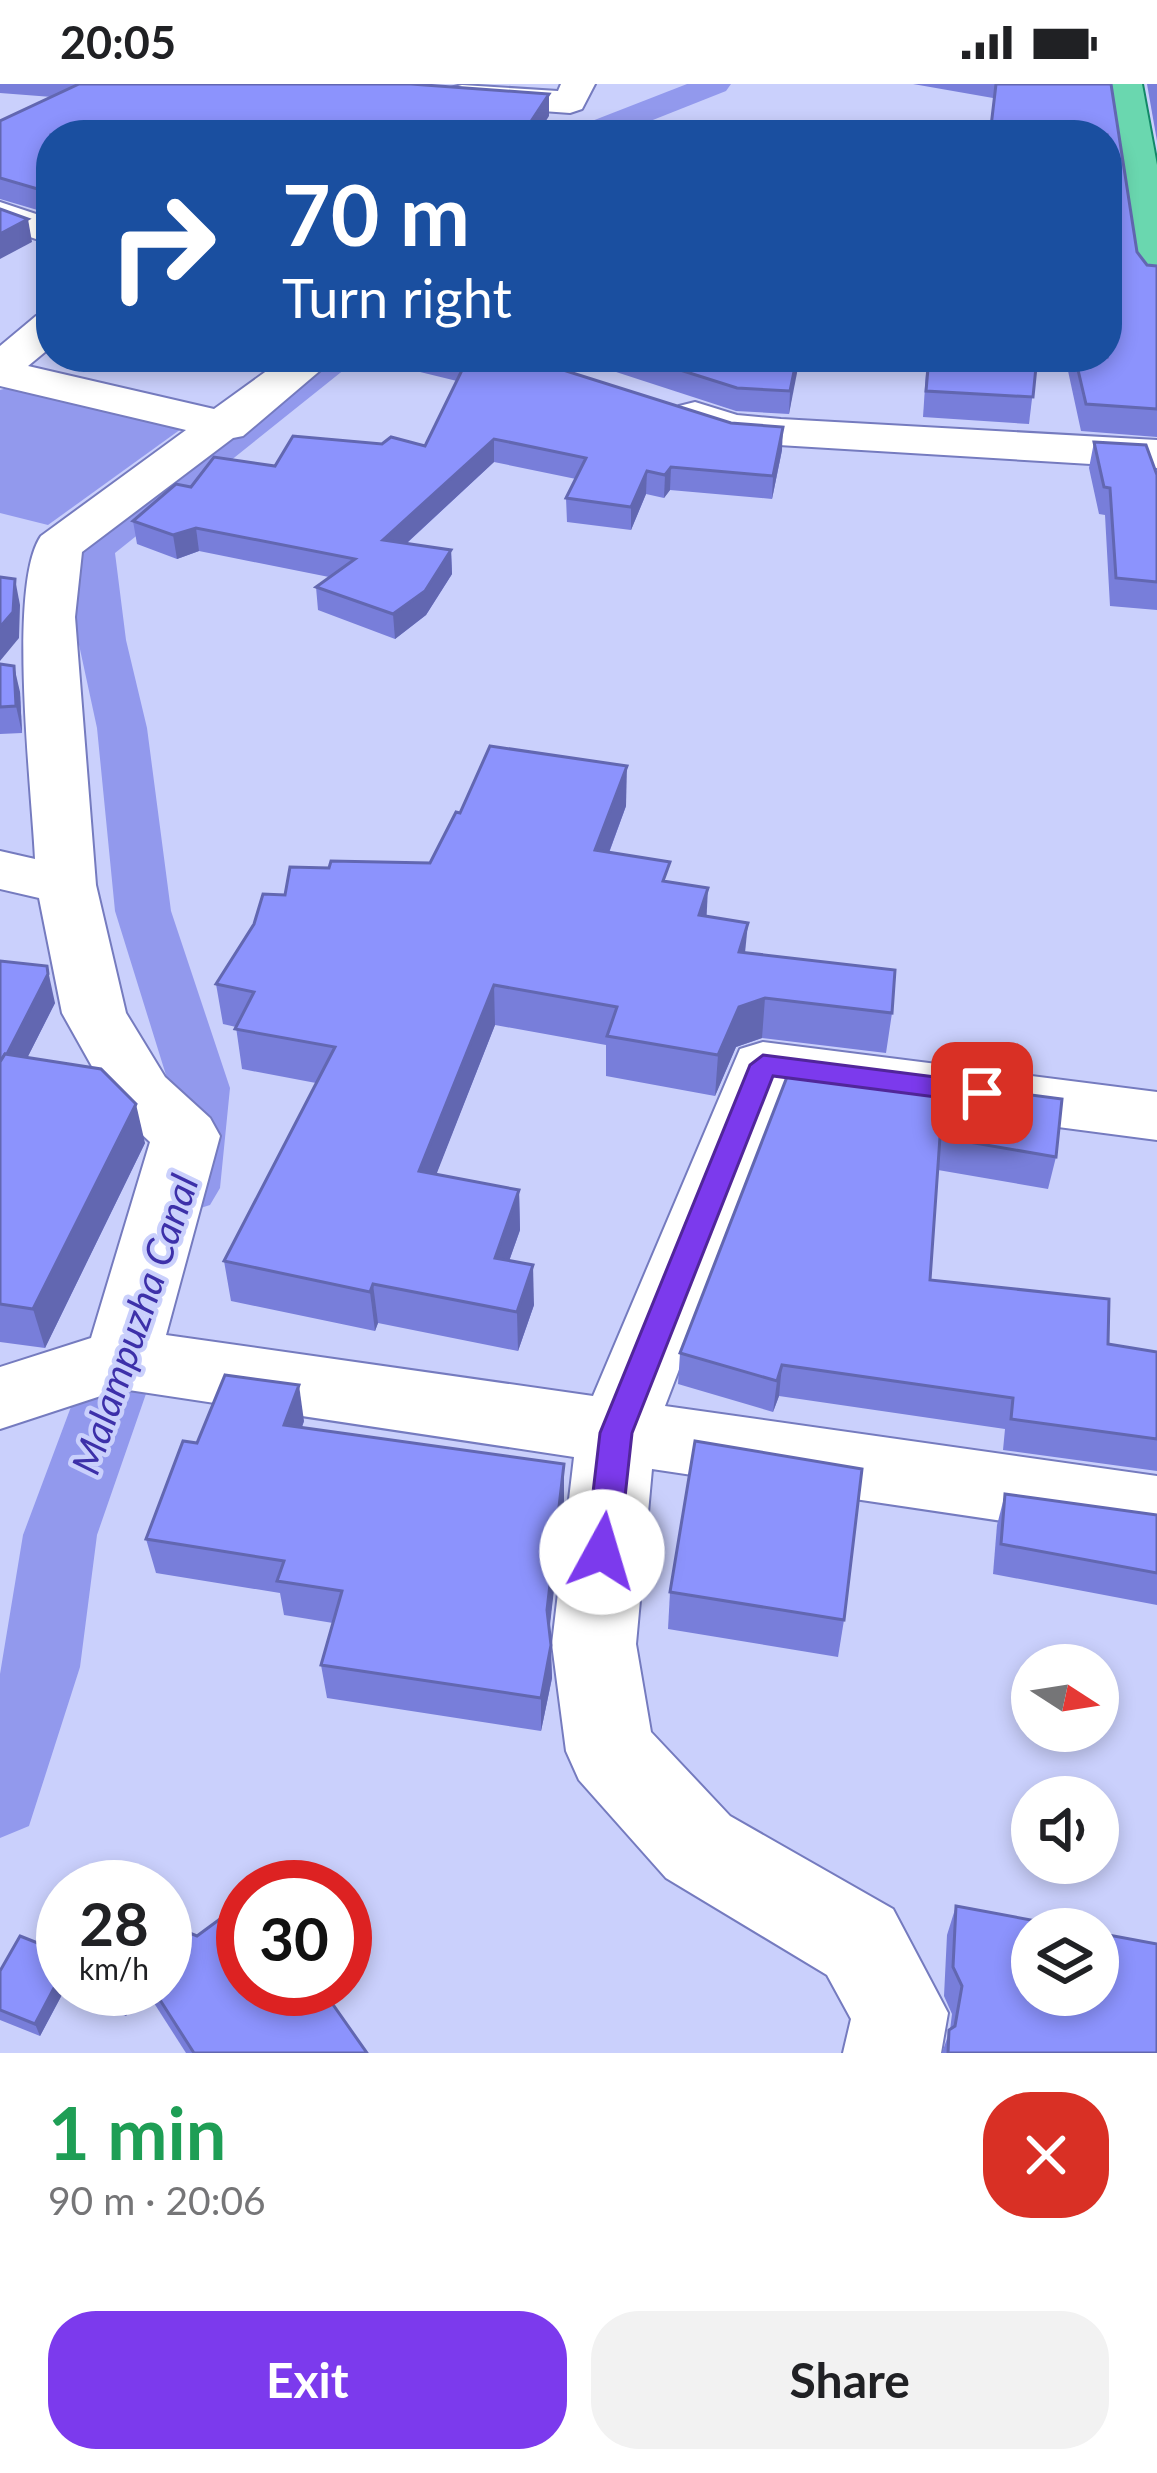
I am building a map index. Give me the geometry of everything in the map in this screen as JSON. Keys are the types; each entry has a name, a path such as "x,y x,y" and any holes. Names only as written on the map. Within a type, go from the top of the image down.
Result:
{"main road":[{"path":"1125,84 1157,277"}],"street":[{"path":"428,92 570,102 578,84"},
{"path":"0,214 36,227"},
{"path":"0,371 36,339"},
{"path":"0,371 227,426"},
{"path":"122,1359 186,1136 141,1094 94,1012 66,885 49,617 58,546 295,372"},
{"path":"658,405 731,428 1157,454"},
{"path":"0,870 66,885"},
{"path":"892,2053 900,2013 860,1942 698,1846 610,1751 594,1644 616,1433 763,1065 1157,1116"},
{"path":"0,1398 122,1359 1157,1510"}],"water":[{"path":"0,390 181,429 48,525 0,513"}],"building":[{"path":"79,84 411,84 549,94 532,120 36,120 36,188 0,178 0,121"},
{"path":"996,84 1111,84 1117,120 992,120"},
{"path":"1122,155 1137,252 1147,265 1157,266 1157,409 1086,404 1079,372 1122,372"},
{"path":"0,209 28,219 0,234"},
{"path":"461,372 570,372 731,423 783,427 773,476 671,467 665,475 647,471 631,507 566,498 586,458 494,439 383,540 451,550 425,591 393,614 316,587 355,559 196,528 173,535 133,521 176,484 191,487 214,457 275,466 293,436 382,444 391,437 425,446"},
{"path":"686,372 794,372 790,391 737,388"},
{"path":"928,372 1036,372 1033,397 926,391"},
{"path":"1094,442 1146,445 1157,475 1157,582 1116,578 1110,488 1104,487"},
{"path":"0,577 15,579 13,612 0,627"},
{"path":"0,664 14,666 16,706 0,707"},
{"path":"490,746 627,766 595,850 670,862 663,881 708,888 699,915 748,923 739,952 895,970 892,1013 765,998 739,1007 718,1055 607,1036 617,1007 494,985 419,1171 519,1190 495,1258 533,1265 517,1312 373,1284 370,1292 224,1261 335,1047 235,1029 254,992 216,984 254,924 263,894 285,895 290,867 329,868 331,861 430,863 456,812 460,813"},
{"path":"0,961 47,966 48,974 2,1059 0,1059"},
{"path":"5,1054 101,1069 136,1104 33,1309 0,1304 0,1062"},
{"path":"792,1064 1062,1099 1056,1157 940,1137 930,1280 1109,1299 1108,1344 1157,1352 1157,1439 1011,1419 1013,1398 782,1365 777,1381 680,1353"},
{"path":"225,1375 299,1385 284,1425 564,1464 547,1610 551,1645 541,1698 321,1665 342,1591 277,1581 284,1561 146,1539 183,1441 197,1443"},
{"path":"695,1441 862,1469 844,1620 670,1592"},
{"path":"1005,1494 1157,1515 1157,1573 1001,1544"},
{"path":"956,1906 1011,1916 1011,2016 1119,2016 1119,1937 1157,1944 1157,2053 948,2053 949,2030 955,2026 962,1986 953,1967"},
{"path":"216,1922 216,2016 341,2016 367,2053 194,2053 170,2016 192,2016 192,1934 197,1936"},
{"path":"20,1936 36,1942 39,2016 35,2024 0,2010 0,1971"}],"waterway":[{"path":"624,120 715,84"},
{"name":"Malampuzha Canal","path":"188,1188 200,1088 143,911 122,728 102,640 92,549 321,372"},
{"name":"Malampuzha Canal","path":"0,1799 41,1667 60,1535 139,1316"}],"route":[{"path":"602,1552 616,1433 763,1065 982,1093"}]}
